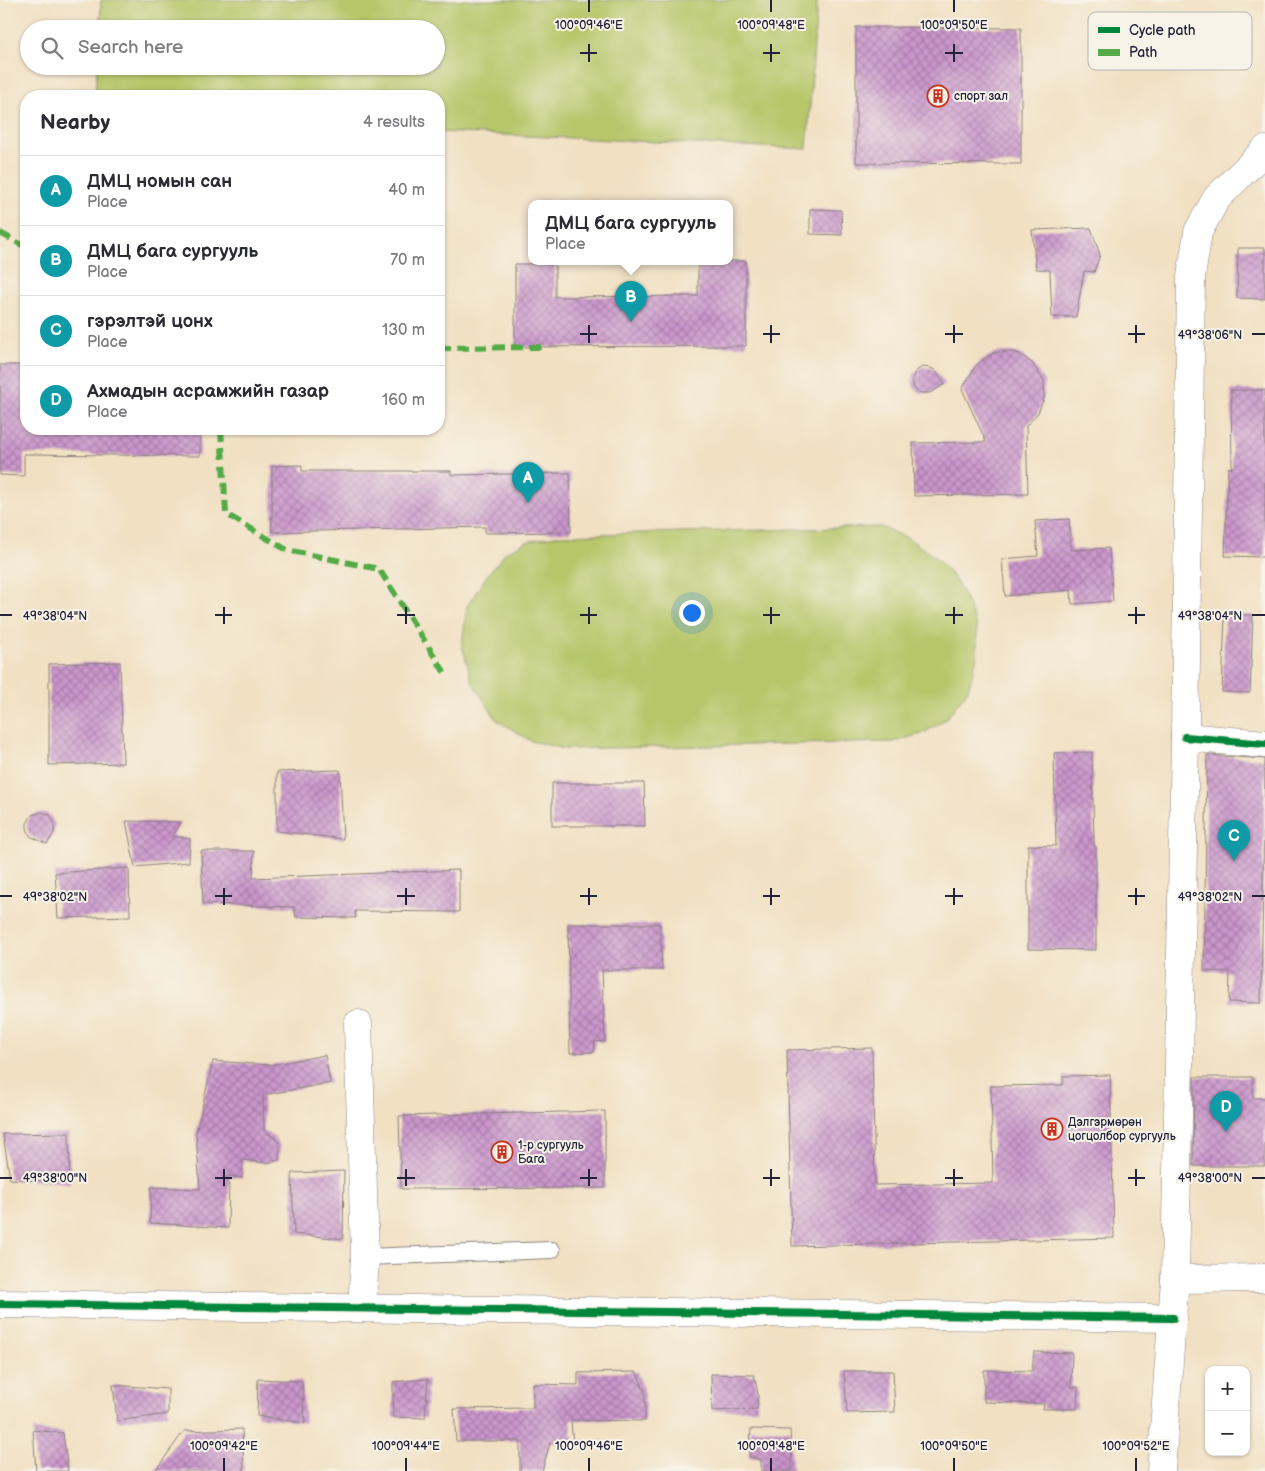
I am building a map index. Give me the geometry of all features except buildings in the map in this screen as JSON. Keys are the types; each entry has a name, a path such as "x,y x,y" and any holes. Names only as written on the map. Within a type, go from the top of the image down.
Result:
{"street":[{"path":"1161,1471 1176,1279 1191,276 1198,232 1216,199 1265,150"},
{"path":"1185,737 1265,744"},
{"path":"358,1024 365,1257 362,1308"},
{"path":"1176,1279 1265,1278"},
{"path":"0,1304 1173,1318"}],"lane":[{"path":"365,1257 552,1250"}],"green space":[{"path":"101,0 817,0 807,149 445,132 445,90 95,90 96,75 445,75 445,20 100,20"},
{"path":"881,527 908,538 936,558 954,578 966,599 977,627 977,657 968,690 946,719 922,734 893,742 564,749 531,741 497,720 472,682 462,645 467,606 488,574 506,552 526,542 560,535"}],"marked path":[{"path":"0,233 20,244"},
{"path":"445,348 541,347"},
{"path":"221,435 226,514 287,550 379,569 445,673"}],"cycle path":[{"path":"1185,737 1265,744"},
{"path":"0,1304 1173,1318"}],"place":[{"name":"спорт зал","path":"938,96"},
{"name":"ДМЦ бага сургууль","path":"631,322"},
{"name":"ДМЦ номын сан","path":"528,503"},
{"name":"гэрэлтэй цонх","path":"1234,861"},
{"name":"Дэлгэрмөрөн цогцолбор сургууль","path":"1052,1129"},
{"name":"Ахмадын асрамжийн газар","path":"1226,1132"},
{"name":"1-р сургууль Бага","path":"502,1152"}]}
